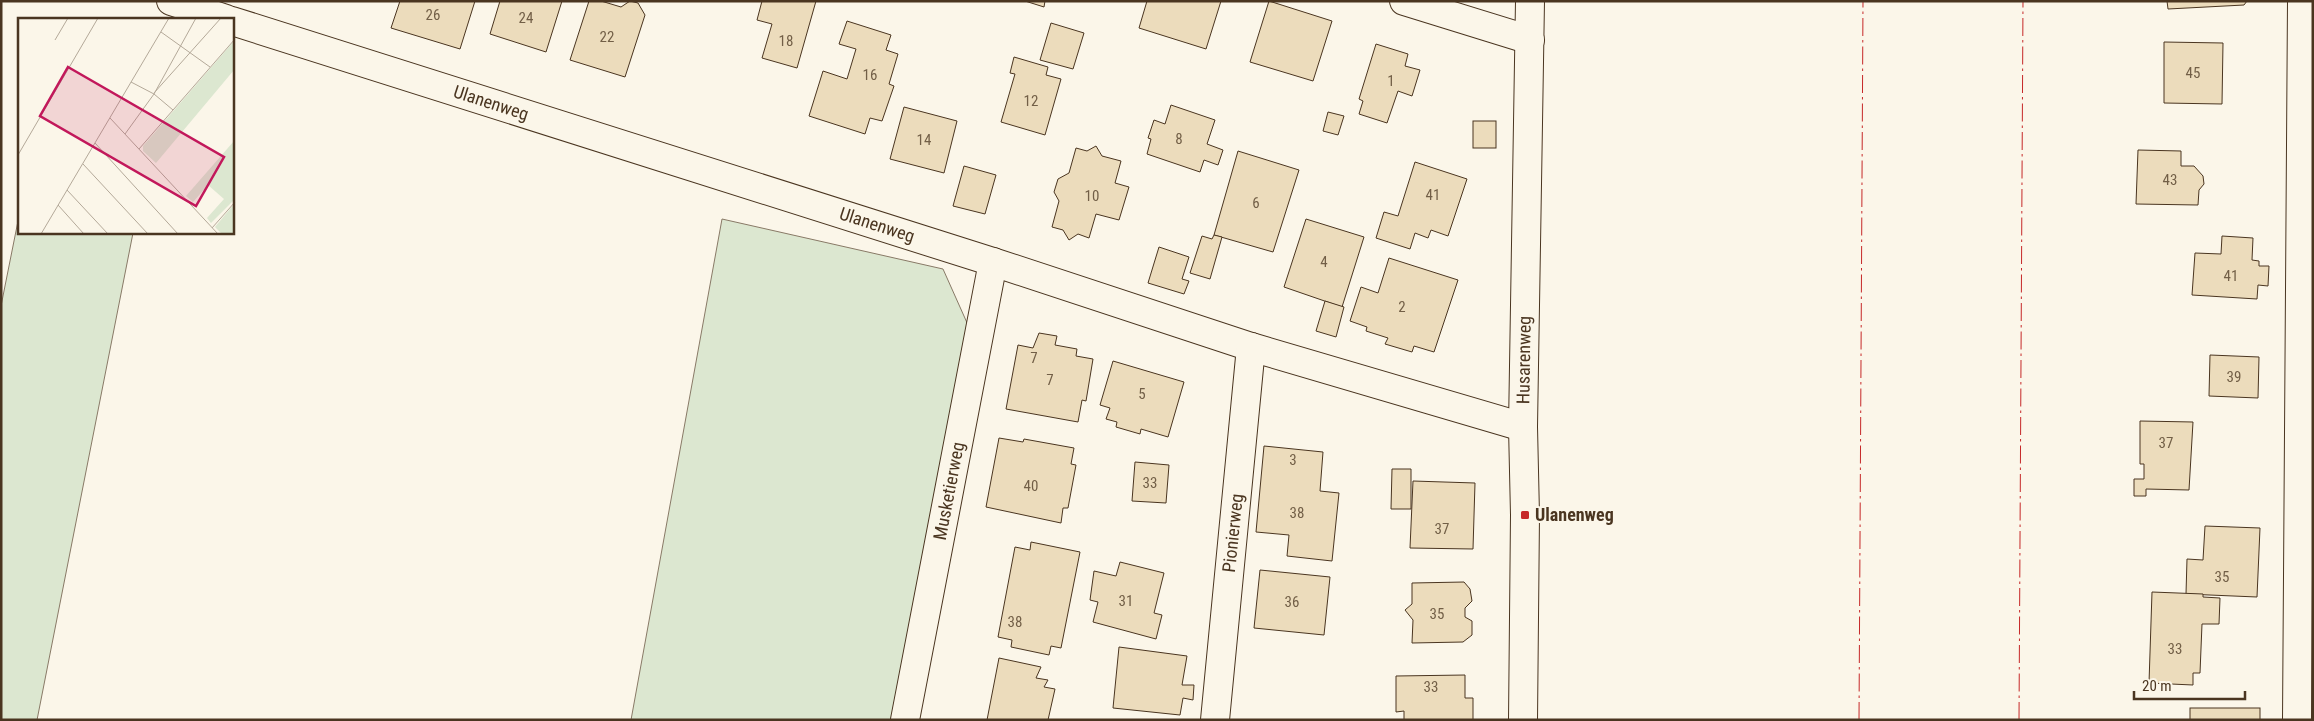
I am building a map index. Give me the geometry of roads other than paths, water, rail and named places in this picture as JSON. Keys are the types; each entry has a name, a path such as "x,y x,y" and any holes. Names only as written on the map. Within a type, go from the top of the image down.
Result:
{"street":[{"path":"171,1 223,18"},
{"path":"1404,1 1530,40"},
{"name":"Husarenweg","path":"1523,720 1526,516 1523,427 1530,1"},
{"path":"2297,720 2302,1"},
{"name":"Ulanenweg","path":"234,22 993,262 1252,347 1523,427"},
{"name":"Musketierweg","path":"905,720 993,262"},
{"name":"Pionierweg","path":"1215,720 1252,347"}],"place":[{"name":"Ulanenweg","path":"1525,515"}]}
